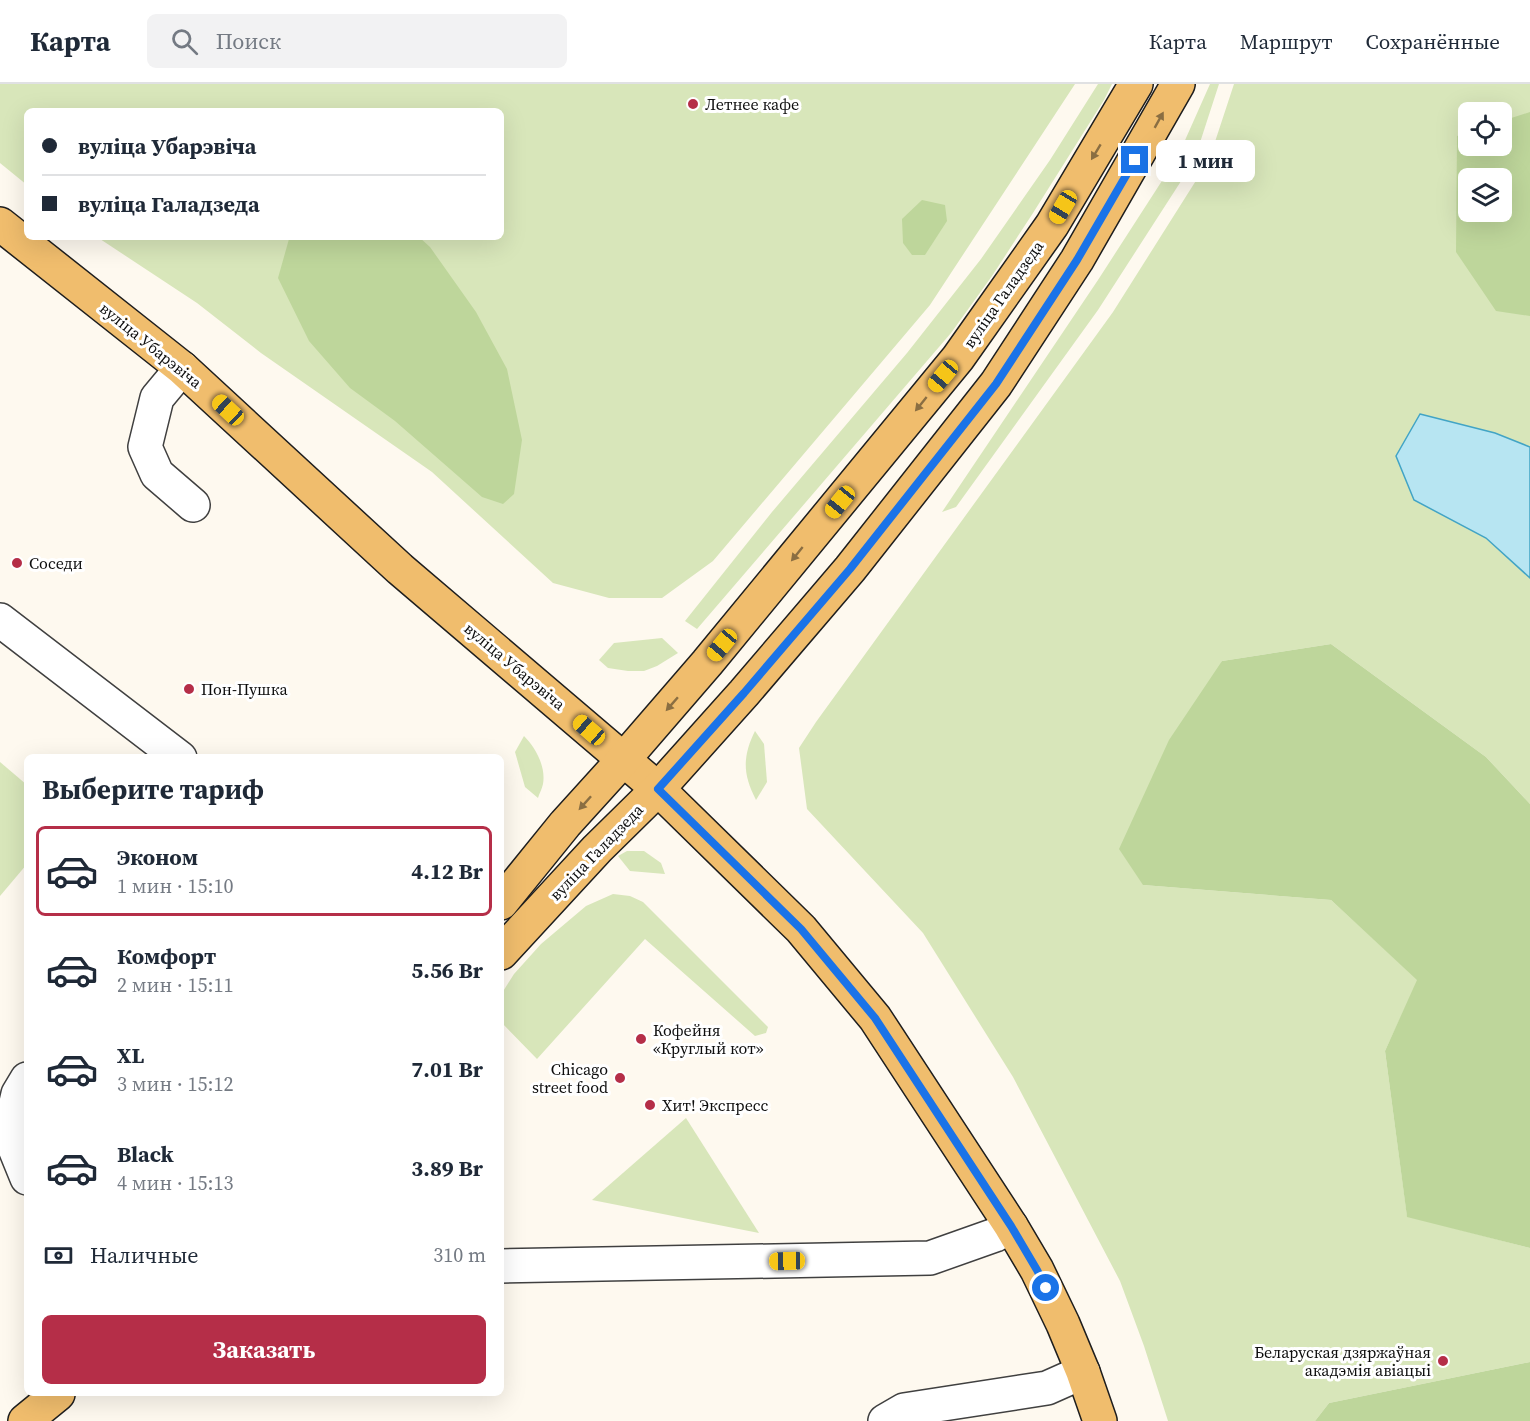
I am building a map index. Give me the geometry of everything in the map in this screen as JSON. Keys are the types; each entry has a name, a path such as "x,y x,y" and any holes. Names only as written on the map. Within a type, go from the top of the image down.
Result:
{"main road":[{"name":"вуліца Галадзеда","path":"504,899 565,824 714,654 958,358 1052,225 1136,84"},
{"name":"вуліца Галадзеда","path":"504,950 597,849 658,789 744,693 850,569 996,384 1077,260 1178,84"},
{"name":"вуліца Убарэвіча","path":"0,224 182,368 400,569 658,789 801,929 875,1018 1011,1226 1037,1270 1063,1324 1100,1421"},
{"path":"25,1421 56,1396"}],"lane":[{"path":"182,368 157,398 145,447 157,474 193,505"},
{"path":"0,620 175,754"},
{"path":"24,1084 18,1094 9,1134 24,1171"},
{"path":"504,1266 930,1258 995,1235 1011,1226"},
{"path":"885,1421 904,1410 1047,1388 1083,1372"}],"green space":[{"path":"0,84 1075,84 930,305 713,561 662,598 609,598 553,583 432,472 261,353 197,303 102,240 504,240 504,108 24,108 24,183 0,163"},
{"path":"1098,84 1112,84 1033,213 951,333 697,629 685,621 772,512 907,353 981,259 1050,160"},
{"path":"1210,84 1219,84 1194,161 1098,310 956,507 942,512 1098,280 1178,156"},
{"path":"1234,84 1530,84 1530,447 1495,433 1420,414 1414,500 1486,538 1530,578 1530,804 1486,757 1331,644 1222,661 1143,885 1331,900 1418,980 1385,1051 1407,1216 1530,1248 1530,1362 1329,1403 1315,1421 1168,1421 1120,1281 1013,1077 923,933 807,809 799,748 1113,312 1209,160"},
{"path":"1530,112 1530,316 1496,311 1456,252 1457,136 1458,156 1512,156 1512,118"},
{"path":"922,200 945,205 947,221 925,255 912,255 903,243 902,219"},
{"path":"289,240 422,240 430,247 476,312 507,369 522,440 514,494 503,504 482,497 395,421 350,388 309,341 278,278"},
{"path":"662,638 678,653 644,671 608,668 599,660 614,643"},
{"path":"1331,644 1486,757 1530,804 1530,1248 1407,1217 1385,1051 1417,980 1331,900 1143,885 1119,849 1169,740 1222,661"},
{"path":"755,731 764,744 767,782 756,800 746,766 748,749"},
{"path":"524,736 536,752 543,771 543,784 538,798 525,787 515,752"},
{"path":"0,762 24,782 24,868 0,896"},
{"path":"627,851 644,851 661,863 665,874 630,871 618,856"},
{"path":"613,894 630,896 643,902 768,1027 766,1033 755,1036 645,939 537,1059 504,1025 504,990 514,974 541,944 586,906"},
{"path":"686,1118 759,1233 592,1200"},
{"path":"1530,1362 1530,1421 1315,1421 1329,1403"}],"water":[{"path":"1420,414 1495,433 1530,447 1530,578 1486,538 1414,500 1396,456"}],"place":[{"name":"Летнее кафе","path":"693,104"},
{"name":"Соседи","path":"17,563"},
{"name":"Пон-Пушка","path":"189,689"},
{"name":"Кофейня «Круглый кот»","path":"641,1039"},
{"name":"Chicago street food","path":"620,1078"},
{"name":"Хит! Экспресс","path":"650,1105"},
{"name":"Беларуская дзяржаўная акадэмія авіацыі","path":"1443,1361"}],"route":[{"path":"1046,1288 1011,1226 875,1018 801,929 658,789 850,569 996,384 1077,260 1135,160"}]}
